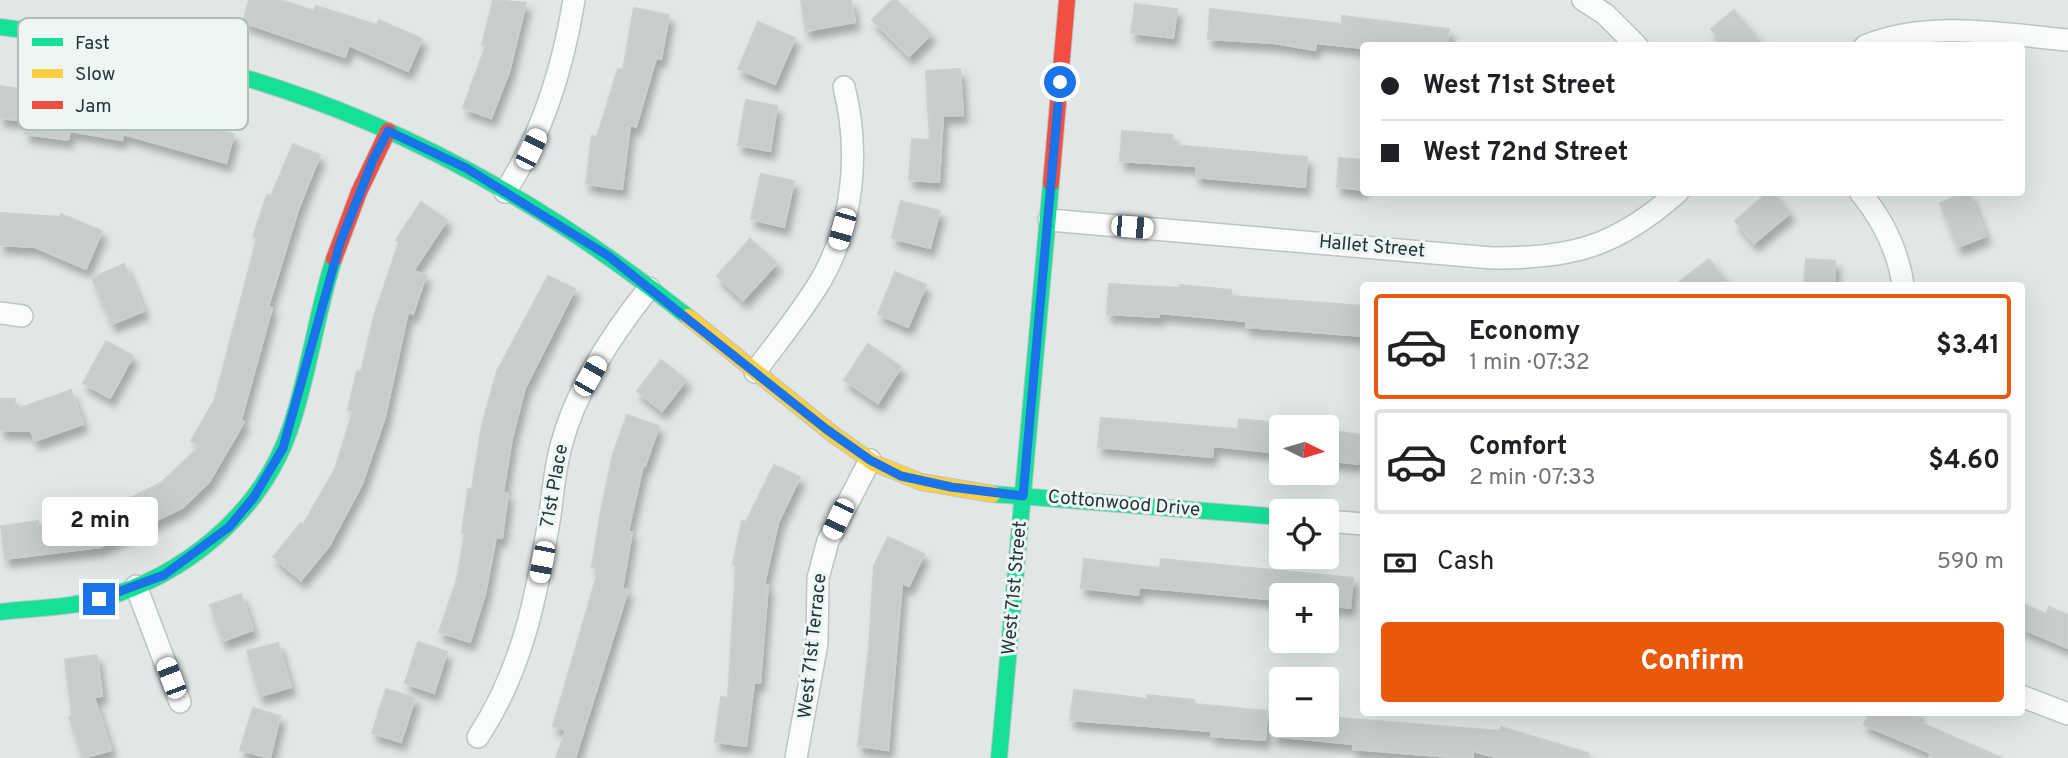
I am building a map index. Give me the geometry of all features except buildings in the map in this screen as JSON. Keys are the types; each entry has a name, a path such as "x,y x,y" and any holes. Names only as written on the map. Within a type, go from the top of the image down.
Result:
{"street":[{"path":"505,192 538,134 556,79 574,0"},
{"name":"West 71st Street","path":"999,758 1067,0"},
{"path":"1583,0 1605,15 1633,42"},
{"name":"Cottonwood Drive","path":"0,27 18,29"},
{"path":"1880,42 1916,32 1958,31 2068,40"},
{"name":"Cottonwood Drive","path":"248,77 316,98 388,131 505,192 607,255 870,460 901,476 951,487 1023,496 1269,516"},
{"path":"755,372 821,280 837,247 847,211 853,168 852,119 844,87"},
{"path":"0,612 99,599 164,575 229,527 254,497 283,448 340,243 373,160 388,131"},
{"name":"Hallet Street","path":"1049,220 1492,258 1542,258 1582,250 1621,234 1673,196"},
{"path":"1863,196 1891,241 1900,265 1903,282"},
{"name":"71st Place","path":"478,737 515,669 533,609 561,446 578,398 627,315 649,288"},
{"path":"0,313 22,316"},
{"name":"West 71st Terrace","path":"796,758 817,643 818,578 828,541 870,460"},
{"path":"1339,522 1360,524"},
{"path":"136,586 180,702"},
{"path":"2025,698 2068,714"}],"traffic: fast":[{"path":"0,27 18,30"},
{"path":"248,79 365,121 448,160 529,205 609,257 688,317"},
{"path":"999,758 1051,183"},
{"path":"0,612 76,604 131,589 190,557 240,514 260,488 290,429 334,259"},
{"path":"993,494 1269,516"}],"traffic: slow":[{"path":"688,317 834,435 874,463 921,482 993,494"}],"traffic: jam":[{"path":"1051,183 1067,0"},
{"path":"334,259 359,192 388,131"}],"route":[{"path":"99,599 164,575 229,527 254,497 283,448 340,243 373,160 388,131 466,168 607,255 826,429 870,460 901,476 951,487 1023,496 1060,82"}]}
